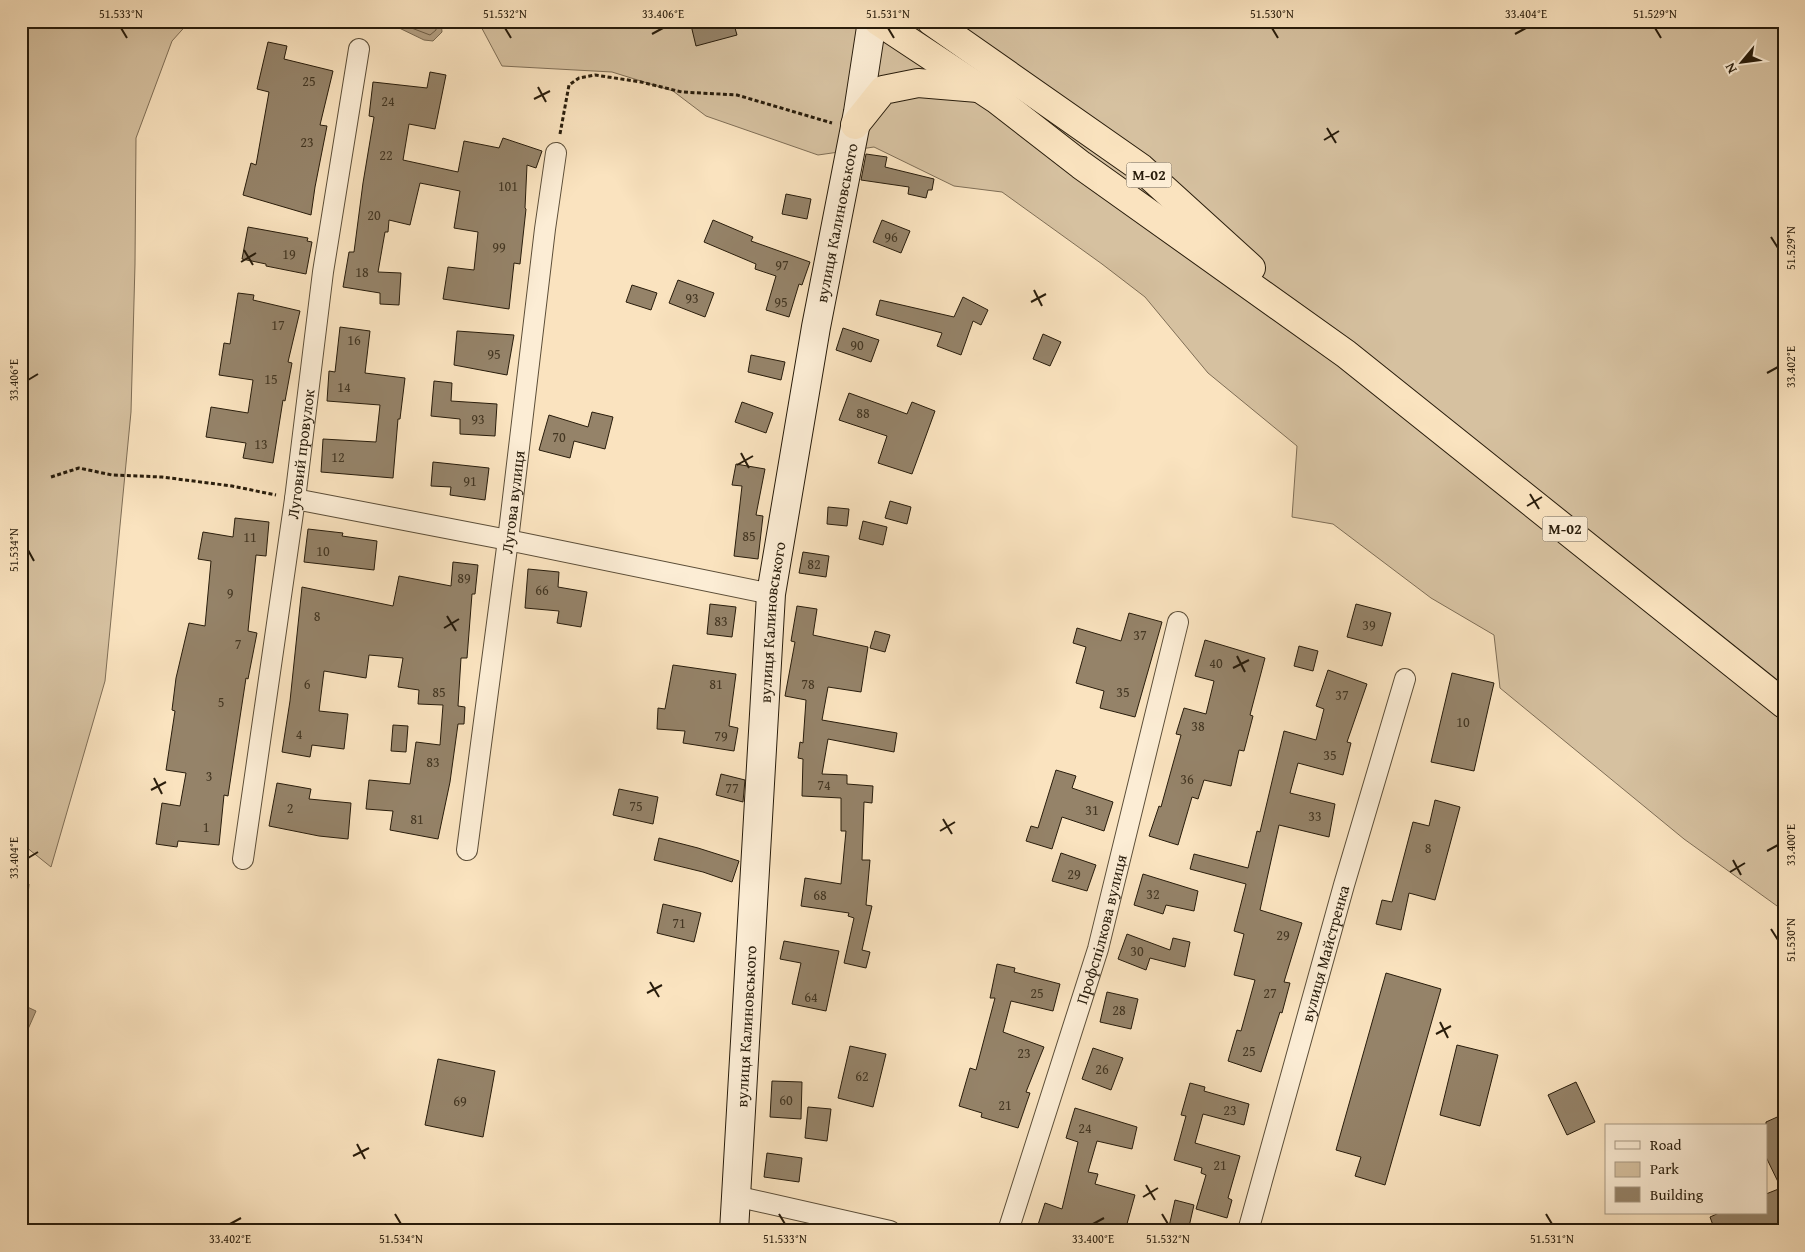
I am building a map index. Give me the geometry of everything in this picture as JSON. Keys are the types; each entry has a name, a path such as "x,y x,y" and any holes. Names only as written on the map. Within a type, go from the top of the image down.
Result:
{"highway":[{"name":"М-02","path":"878,21 979,88 1081,164 1346,354 1784,704"},
{"name":"М-02","path":"931,21 1141,168 1346,354"},
{"path":"855,125 883,90 918,83 979,88"}],"main road":[{"name":"вулиця Калиновського","path":"734,1231 771,594 816,327 855,125 872,21"}],"street":[{"name":"Луговий провулок","path":"242,859 295,499 323,272 359,49"},
{"name":"Лугова вулиця","path":"467,850 556,152"},
{"path":"295,499 771,594"},
{"name":"Профспілкова вулиця","path":"1008,1231 1098,949 1178,622"},
{"name":"вулиця Майстренка","path":"1248,1231 1344,885 1405,679"},
{"path":"735,1196 890,1231"}],"path":[{"path":"556,152 569,85 579,78 595,75 641,82 682,92 737,95 829,122 855,125"},
{"path":"50,478 79,468 112,475 162,477 232,486 295,499"},
{"path":"21,1228 40,1231"}],"green space":[{"path":"21,21 190,21 172,41 136,138 131,412 105,681 51,867 21,843"},
{"path":"478,21 1784,21 1784,911 1684,839 1500,688 1494,635 1431,598 1333,524 1292,517 1297,446 1208,373 1145,297 1002,192 954,186 874,147 818,155 706,116 673,91 612,72 502,66"}],"water":[{"path":"395,21 441,21 442,32 433,41 424,40 395,26"},
{"path":"21,881 29,884 21,972"},
{"path":"21,1004 36,1011 21,1045"}],"building":[{"path":"690,21 733,21 737,35 696,46"},
{"path":"268,42 287,46 284,59 333,71 320,125 327,126 311,215 243,195 251,163 256,165 269,92 257,89"},
{"path":"430,72 446,75 435,129 409,124 403,160 458,172 464,141 499,148 503,138 542,151 536,168 527,165 526,209 520,264 514,263 509,309 443,299 448,267 474,270 478,232 454,228 460,191 420,183 410,225 389,220 388,232 385,232 378,272 401,273 399,305 380,304 380,293 343,287 349,252 354,252 374,117 369,116 373,82 427,88"},
{"path":"866,154 887,157 885,167 934,179 932,190 928,190 926,198 908,194 909,187 861,180"},
{"path":"786,194 811,199 807,219 782,214"},
{"path":"713,220 753,237 751,241 810,262 802,285 799,284 789,317 766,310 776,276 755,269 756,264 704,242"},
{"path":"882,220 910,231 901,253 873,242"},
{"path":"248,227 308,238 307,241 312,242 306,274 242,259"},
{"path":"678,280 714,293 705,317 669,303"},
{"path":"632,285 657,293 651,310 626,302"},
{"path":"238,293 254,295 253,300 300,311 288,362 292,363 285,401 283,400 273,463 243,458 246,443 206,437 211,407 248,413 253,380 219,375 224,343 230,344"},
{"path":"963,297 988,310 981,325 973,321 961,355 937,346 942,333 876,315 880,300 954,317"},
{"path":"340,327 370,331 365,373 405,378 400,419 398,419 393,478 321,472 323,439 376,442 380,405 327,401 329,371 335,372"},
{"path":"843,328 879,340 871,362 836,350"},
{"path":"457,331 514,335 507,375 454,365"},
{"path":"1043,334 1061,342 1050,366 1033,359"},
{"path":"751,355 785,362 781,380 748,372"},
{"path":"434,381 452,383 451,401 497,404 495,436 460,434 460,419 431,416"},
{"path":"849,393 907,414 912,402 935,411 912,474 878,463 887,436 839,420"},
{"path":"742,402 773,413 766,433 735,422"},
{"path":"592,412 613,417 605,449 574,441 570,458 539,450 549,415 588,427"},
{"path":"433,462 489,468 485,500 450,495 451,487 431,486"},
{"path":"736,464 765,469 756,515 763,516 758,559 734,556 742,486 732,485"},
{"path":"890,501 911,507 907,524 885,518"},
{"path":"828,507 849,509 847,526 827,524"},
{"path":"235,518 269,522 266,556 256,555 248,631 257,633 248,679 246,678 228,796 224,795 219,845 178,841 177,847 156,844 162,803 180,806 186,773 166,770 175,711 172,710 176,678 189,623 205,626 211,561 198,559 203,532 233,537"},
{"path":"863,521 887,527 883,545 859,539"},
{"path":"308,529 343,533 342,536 377,541 374,570 304,562"},
{"path":"803,552 829,556 826,577 799,573"},
{"path":"453,562 478,565 475,594 472,594 467,658 461,658 458,706 465,707 464,724 458,724 450,782 438,839 390,830 393,811 366,809 369,780 410,784 416,742 440,745 443,705 418,704 419,690 398,687 403,658 369,655 366,678 324,671 319,711 348,714 344,749 312,745 310,757 282,752 290,701 302,587 393,606 399,576 451,586"},
{"path":"528,569 559,572 558,587 587,592 581,627 557,623 559,611 525,608"},
{"path":"710,604 736,607 732,637 707,634"},
{"path":"1356,604 1391,613 1382,646 1347,637"},
{"path":"797,606 817,609 813,635 868,647 861,692 828,687 822,720 897,733 894,752 828,739 822,774 847,775 847,784 873,786 872,803 864,802 862,860 870,860 866,905 872,906 862,950 870,952 866,968 844,963 854,918 848,916 849,913 801,906 805,878 841,884 846,831 841,831 841,798 802,796 803,759 798,758 800,742 803,743 806,700 785,696 795,642 791,641"},
{"path":"1129,613 1162,622 1135,717 1100,708 1104,691 1076,683 1086,647 1073,643 1077,628 1121,641"},
{"path":"875,631 890,635 885,652 870,648"},
{"path":"1205,640 1265,658 1250,715 1253,716 1244,751 1239,750 1231,786 1204,780 1198,799 1192,797 1178,845 1149,836 1159,806 1161,807 1181,735 1176,734 1184,708 1206,714 1214,681 1195,676"},
{"path":"1299,646 1318,651 1313,671 1294,666"},
{"path":"673,665 736,674 729,726 738,728 734,751 683,743 685,731 657,729 658,708 665,709"},
{"path":"1328,670 1367,684 1347,742 1351,743 1343,775 1298,763 1290,793 1335,804 1329,837 1279,825 1260,910 1302,923 1284,982 1290,983 1282,1013 1280,1012 1261,1072 1228,1061 1237,1030 1241,1031 1255,980 1234,975 1244,934 1234,931 1246,884 1190,869 1194,854 1248,868 1257,831 1260,832 1284,731 1316,740 1324,709 1316,706"},
{"path":"1452,673 1494,683 1474,771 1431,762"},
{"path":"393,725 408,726 406,752 391,751"},
{"path":"1056,770 1076,776 1072,788 1113,802 1104,831 1062,817 1052,849 1026,841 1031,826 1038,828"},
{"path":"721,774 745,780 743,802 716,795"},
{"path":"277,783 311,789 309,799 351,803 348,839 319,836 269,826"},
{"path":"619,789 658,797 653,824 613,815"},
{"path":"1435,800 1460,807 1435,900 1409,893 1401,930 1376,924 1382,900 1392,902 1413,822 1429,826"},
{"path":"659,838 739,861 732,882 703,872 654,860"},
{"path":"1061,853 1096,865 1087,891 1052,881"},
{"path":"1143,874 1198,891 1194,911 1166,905 1163,914 1134,905"},
{"path":"663,904 701,913 694,942 657,933"},
{"path":"1127,934 1170,950 1173,938 1190,942 1185,967 1150,958 1146,970 1118,959"},
{"path":"784,941 839,951 826,1011 792,1004 801,963 780,959"},
{"path":"997,964 1015,968 1014,972 1060,984 1053,1011 1011,1001 1003,1032 1044,1047 1026,1092 1030,1093 1018,1128 981,1117 982,1113 959,1106 970,1068 976,1070 995,998 990,998"},
{"path":"1386,973 1441,989 1385,1185 1355,1176 1361,1157 1336,1150"},
{"path":"1107,992 1138,999 1131,1029 1100,1022"},
{"path":"1457,1045 1498,1055 1480,1126 1440,1115"},
{"path":"850,1046 886,1054 873,1107 838,1098"},
{"path":"1093,1048 1123,1058 1111,1090 1082,1079"},
{"path":"438,1059 495,1071 483,1137 425,1125"},
{"path":"772,1081 802,1082 801,1119 770,1117"},
{"path":"1576,1082 1595,1122 1567,1135 1548,1095"},
{"path":"1190,1083 1205,1087 1204,1091 1249,1104 1244,1125 1203,1114 1195,1143 1240,1156 1228,1198 1232,1200 1227,1218 1196,1209 1206,1175 1201,1173 1202,1168 1174,1160 1186,1116 1181,1115"},
{"path":"808,1107 831,1109 827,1141 805,1138"},
{"path":"1075,1108 1137,1127 1132,1149 1097,1141 1088,1172 1098,1174 1095,1184 1135,1195 1125,1231 1036,1231 1045,1203 1062,1209 1078,1142 1066,1138"},
{"path":"1784,1114 1784,1231 1715,1231 1710,1217 1717,1214 1768,1214 1768,1193 1781,1188 1768,1161 1768,1124 1766,1122"},
{"path":"767,1153 802,1158 799,1182 764,1177"},
{"path":"1175,1200 1194,1205 1188,1231 1168,1231"}]}
